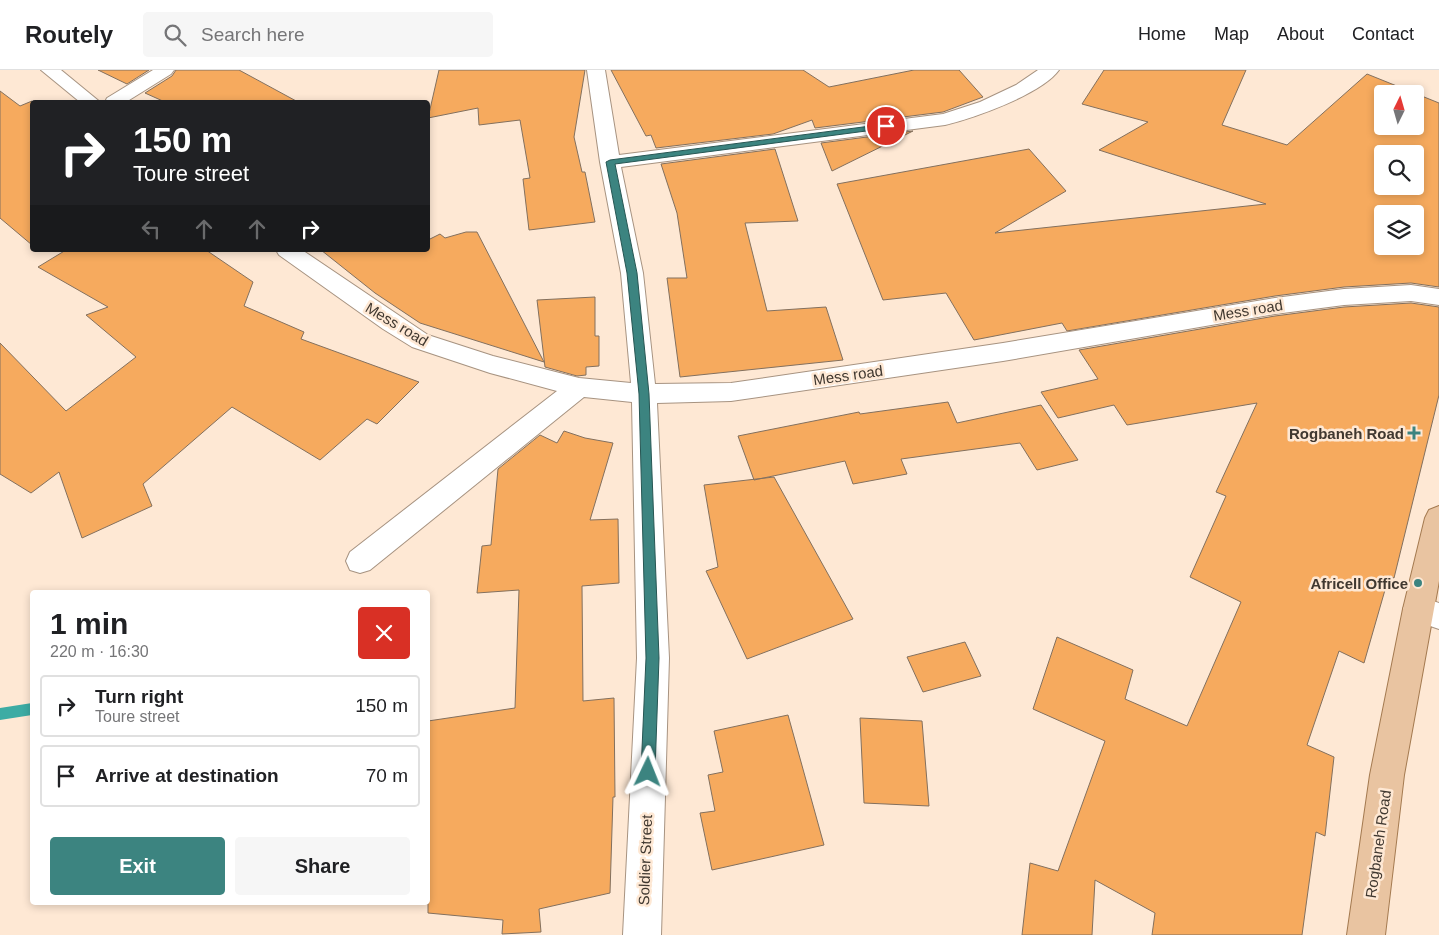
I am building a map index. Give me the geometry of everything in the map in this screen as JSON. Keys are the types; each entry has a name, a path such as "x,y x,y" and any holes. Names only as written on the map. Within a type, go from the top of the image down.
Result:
{"main road":[{"name":"Rogbaneh Road","path":"1366,935 1387,774 1429,612 1439,518"}],"street":[{"path":"50,70 88,100"},
{"path":"117,100 165,70"},
{"name":"Soldier Street","path":"596,70 610,162 632,273 644,394 653,658 642,935"},
{"path":"610,162 945,119 987,106 1022,89 1050,70"},
{"name":"Mess road","path":"291,252 391,323 420,341 490,364 579,387 644,394 731,392 1003,352 1344,296 1411,293 1439,297"},
{"path":"360,561 579,387"}],"building":[{"path":"98,70 149,70 127,84"},
{"path":"176,70 239,70 294,100 161,100 145,93 172,76"},
{"path":"439,70 585,70 574,137 582,172 585,172 595,222 529,230 523,179 530,178 520,120 479,125 478,108 430,118 430,109"},
{"path":"611,70 803,70 829,87 914,70 959,70 983,97 943,112 815,128 812,120 773,134 656,148 651,135 646,136"},
{"path":"1104,70 1246,70 1222,125 1287,145 1367,74 1394,85 1374,85 1374,135 1424,135 1424,97 1439,103 1439,287 1411,283 1344,287 1275,296 1067,331 1062,323 974,340 946,293 883,300 837,184 1029,149 1066,191 995,233 1266,204 1099,150 1148,122 1082,104"},
{"path":"0,91 20,106 30,102 30,243 0,218"},
{"path":"913,131 832,171 821,143"},
{"path":"775,149 798,221 745,223 767,311 826,307 843,360 680,377 667,278 687,278 677,213 661,164"},
{"path":"466,232 477,232 544,362 420,323 375,293 324,252 430,252 430,239 440,234 445,238"},
{"path":"63,252 209,252 253,282 244,306 304,332 301,339 419,382 377,424 367,419 320,460 232,407 143,484 152,506 82,538 59,472 31,493 0,474 0,343 66,411 136,357 86,315 108,307 38,267"},
{"path":"595,297 595,336 599,336 599,366 586,367 586,375 577,376 545,367 537,300"},
{"path":"1411,303 1439,307 1439,395 1394,578 1389,576 1364,663 1339,651 1307,745 1334,757 1325,836 1316,832 1302,935 1152,935 1155,913 1095,880 1092,935 1022,935 1030,863 1058,871 1105,741 1033,709 1057,637 1133,670 1125,699 1187,726 1241,602 1190,577 1226,496 1216,492 1257,403 1127,425 1114,405 1058,418 1041,392 1098,379 1079,350 1275,316 1344,307"},
{"path":"948,402 957,423 1041,405 1078,460 1037,470 1020,443 901,459 907,474 853,484 845,461 754,480 738,436 859,412 860,414"},
{"path":"564,431 585,438 613,443 590,520 618,519 619,583 582,586 583,701 614,698 615,797 613,797 610,893 539,909 541,932 502,934 503,920 428,913 428,905 430,905 430,721 515,708 519,590 477,593 482,546 491,545 498,469 540,435 557,443"},
{"path":"774,477 853,619 747,659 706,571 718,567 704,485"},
{"path":"965,642 981,676 923,692 907,657"},
{"path":"788,715 824,845 712,870 700,813 715,811 708,775 723,772 714,731"},
{"path":"860,718 922,721 929,806 864,803"}],"waterway":[{"path":"0,714 30,709"}],"place":[{"name":"Rogbaneh Road","path":"1414,433"},
{"name":"Africell Office","path":"1418,583"}],"route":[{"path":"648,772 653,658 644,394 632,273 610,162 886,126"}]}
